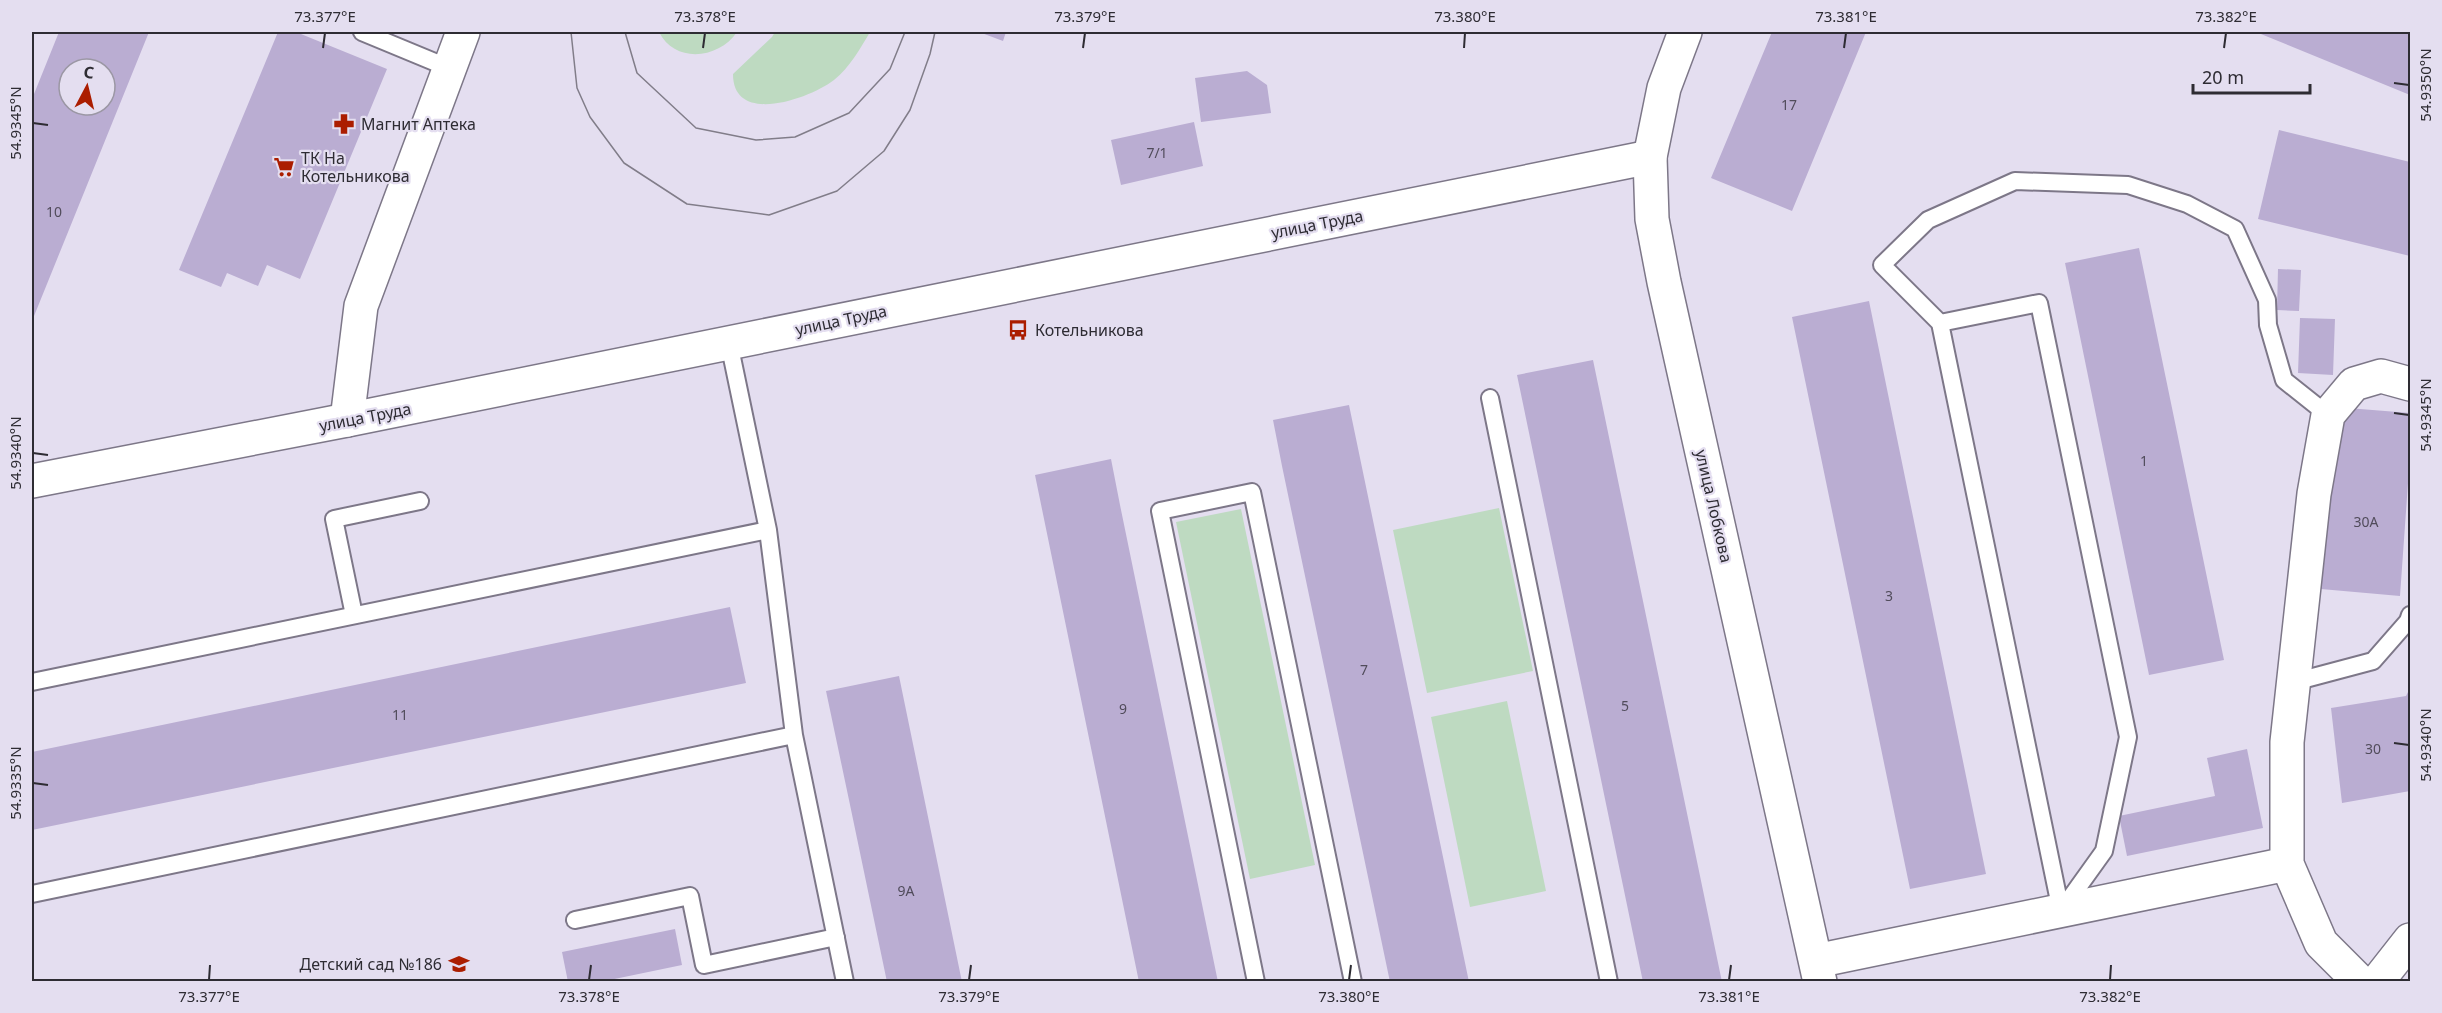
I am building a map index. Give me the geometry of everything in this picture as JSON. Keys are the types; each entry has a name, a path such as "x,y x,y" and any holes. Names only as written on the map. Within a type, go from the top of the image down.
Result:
{"main road":[{"path":"347,420 361,306 463,32"},
{"name":"улица Лобкова","path":"1685,32 1664,88 1650,157 1653,219 1664,282 1818,971"},
{"name":"улица Труда","path":"32,481 347,420 1650,157"},
{"path":"2360,981 2320,943 2286,864 2287,742 2314,494 2328,415 2354,384 2381,376 2410,384"},
{"path":"1818,971 2061,911 2286,864"},
{"path":"2377,981 2410,940"}],"lane":[{"path":"362,32 449,68"},
{"path":"2061,911 1940,323 1882,266 1928,220 2015,182 2128,185 2187,204 2235,229 2267,300 2268,325 2284,380 2328,415"},
{"path":"1940,323 2040,303 2128,737 2104,851 2061,911"},
{"path":"729,343 768,530 794,735 845,981"},
{"path":"1490,398 1610,981"},
{"path":"1256,981 1160,511 1252,492 1353,981"},
{"path":"354,615 334,519 420,501"},
{"path":"32,682 768,530"},
{"path":"2294,682 2373,661 2408,621 2410,615"},
{"path":"32,894 794,735"},
{"path":"574,920 690,896 704,965 836,937"}],"green space":[{"path":"659,32 737,32 719,48 697,54 675,49"},
{"path":"775,32 870,32 845,69 834,80 822,87 808,94 774,104 758,104 745,100 736,90 733,74"},
{"path":"1499,508 1533,671 1427,693 1393,530"},
{"path":"1241,509 1315,865 1250,879 1176,522"},
{"path":"1507,701 1546,891 1470,907 1431,717"}],"building":[{"path":"59,32 149,32 117,111 117,57 57,57 57,117 115,117 32,321 32,99"},
{"name":"ТК На Котельникова","path":"278,32 296,32 387,69 300,279 267,265 258,286 227,273 221,287 179,270"},
{"path":"979,32 1006,32 1003,41"},
{"path":"1772,32 1866,32 1792,211 1711,178"},
{"path":"2256,32 2410,32 2410,95"},
{"path":"1247,71 1267,85 1271,113 1201,122 1195,78"},
{"path":"1194,122 1203,166 1121,185 1111,140"},
{"path":"2279,130 2410,162 2410,256 2258,219"},
{"path":"2139,248 2224,660 2149,675 2065,263"},
{"path":"2278,269 2301,270 2299,311 2277,310"},
{"path":"1869,301 1986,874 1910,889 1792,317"},
{"path":"2300,318 2335,319 2333,375 2298,373"},
{"path":"1593,360 1722,982 1643,982 1517,375"},
{"path":"1349,405 1469,982 1390,982 1282,466 1273,420"},
{"path":"2335,407 2410,413 2410,455 2400,596 2321,589"},
{"path":"1111,459 1218,982 1139,982 1035,475"},
{"path":"730,607 746,683 32,830 32,752"},
{"path":"899,676 962,982 887,982 826,691"},
{"path":"2410,688 2410,791 2342,803 2331,708 2406,696"},
{"path":"2247,749 2263,828 2127,856 2119,816 2215,796 2207,758"},
{"path":"675,929 682,965 600,982 568,982 562,952"}],"tram line":[{"path":"571,32 577,88 590,117 624,163 687,204 769,215 837,191 884,151 910,110 930,54 935,32"},
{"path":"625,32 637,73 696,128 756,140 795,137 849,113 890,69 905,32"}],"place":[{"name":"Магнит Аптека","path":"344,124"},
{"name":"ТК На Котельникова","path":"284,167"},
{"name":"Котельникова","path":"1018,330"},
{"name":"Детский сад №186","path":"459,964"}]}
